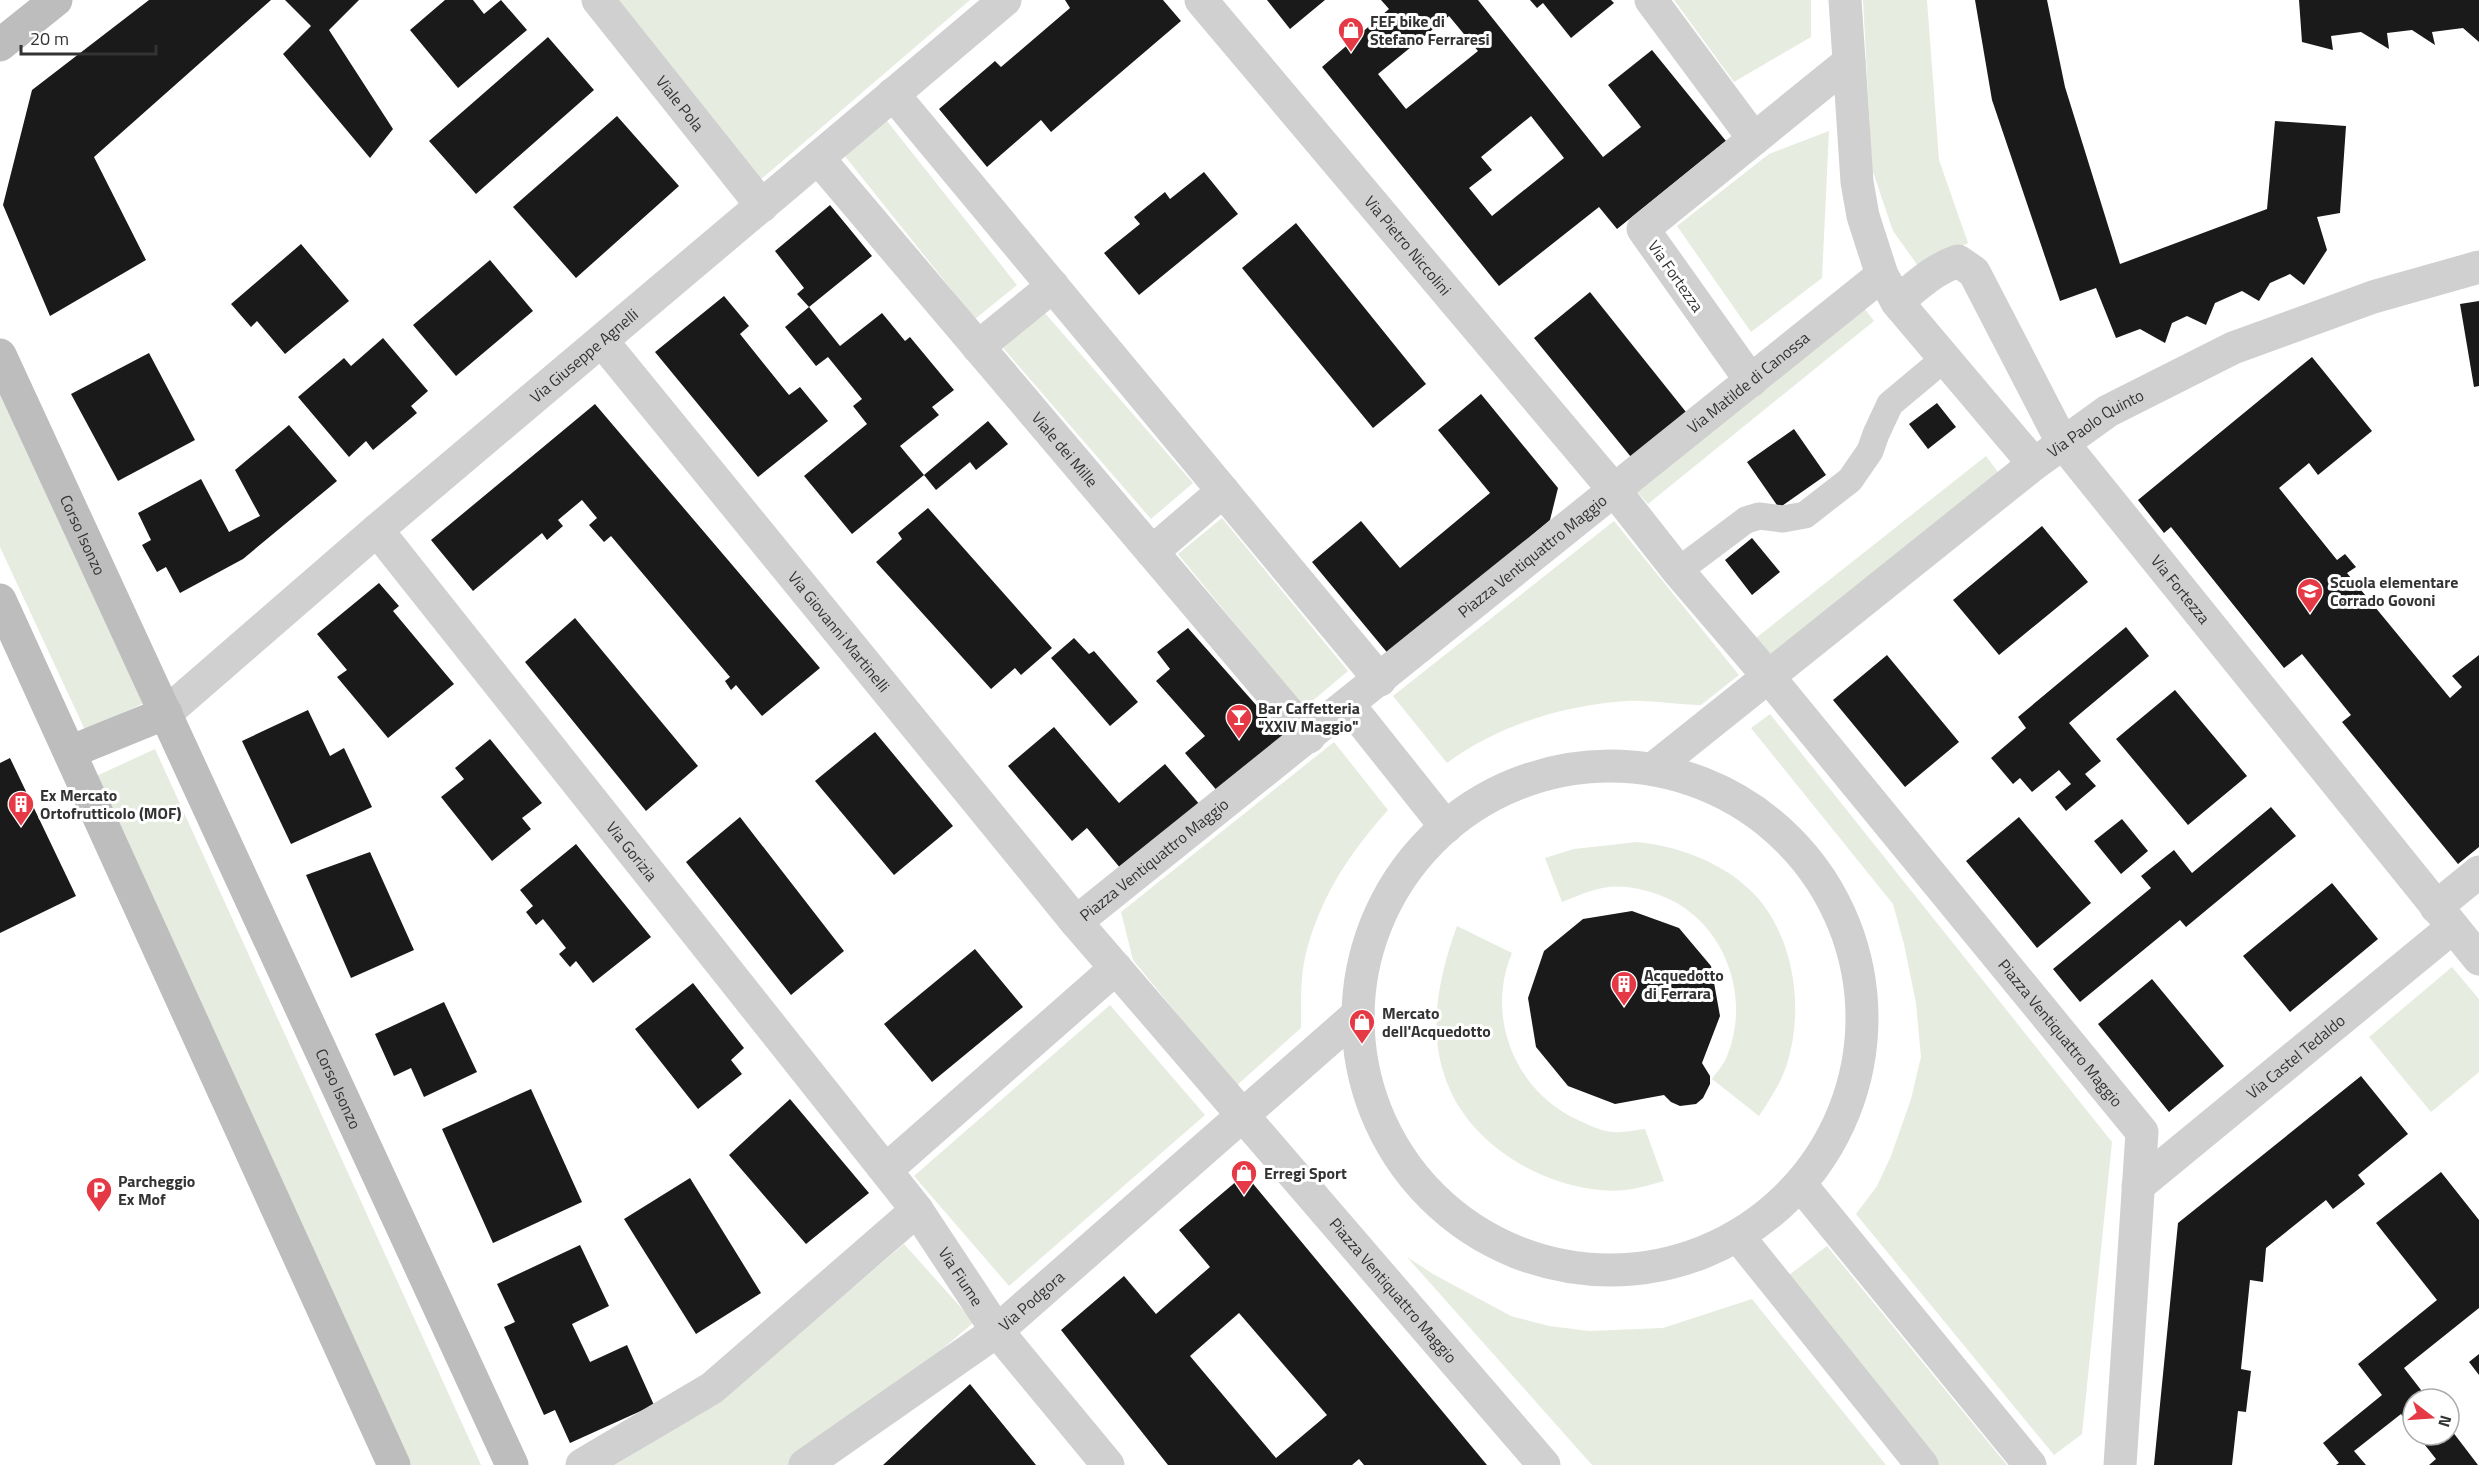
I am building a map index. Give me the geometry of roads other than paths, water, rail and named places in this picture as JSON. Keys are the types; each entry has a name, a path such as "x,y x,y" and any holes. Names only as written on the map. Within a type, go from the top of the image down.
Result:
{"street":[{"path":"0,45 56,0"},
{"name":"Viale Pola","path":"597,0 762,206"},
{"name":"Via Giuseppe Agnelli","path":"165,713 1005,0"},
{"name":"Via Pietro Niccolini","path":"1201,0 1615,491"},
{"path":"1652,0 1754,139"},
{"path":"1845,0 1857,182 1863,216 1890,288 2034,464"},
{"name":"Via Fortezza","path":"1751,381 1643,229 1849,62"},
{"path":"893,94 1380,680"},
{"name":"Viale dei Mille","path":"818,158 1309,737"},
{"name":"Via Fortezza","path":"1890,288 1958,261 1967,265 1982,285 2062,442 2479,959"},
{"name":"Via Paolo Quinto","path":"1768,676 2062,442 2108,411 2233,348 2373,297 2479,267"},
{"path":"978,348 1053,286"},
{"name":"Via Matilde di Canossa","path":"1615,491 1751,381 1890,288"},
{"name":"Via Giovanni Martinelli","path":"602,341 1076,922"},
{"name":"Corso Isonzo","path":"0,355 512,1465"},
{"path":"1152,552 1223,491"},
{"name":"Piazza Ventiquattro Maggio","path":"1544,1465 1076,922 1615,491 1678,571 1768,676 2142,1132 2120,1465"},
{"name":"Via Gorizia","path":"378,530 886,1170"},
{"path":"0,600 394,1465"},
{"path":"1653,769 1768,676"},
{"path":"1348,704 1446,827"},
{"path":"70,752 165,713"},
{"path":"1607,765 1653,769 1708,784 1730,795 1776,827 1796,846 1826,887 1849,936 1861,991 1862,1016 1857,1068 1839,1124 1825,1150 1800,1184 1779,1206 1738,1236 1684,1260 1646,1268 1575,1269 1532,1259 1484,1237 1454,1216 1428,1192 1401,1160 1371,1098 1360,1055 1358,1014 1362,980 1377,923 1400,879 1418,855 1469,808 1539,775 1607,765"},
{"name":"Via Castel Tedaldo","path":"2138,1186 2445,917 2479,872"},
{"path":"886,1170 1116,968"},
{"path":"1243,1116 1358,1014"},
{"name":"Via Podgora","path":"805,1465 997,1331 1243,1116"},
{"name":"Via Fiume","path":"886,1170 917,1210 997,1331 1108,1465"},
{"path":"1800,1184 2030,1465"},
{"path":"582,1465 712,1388 917,1210"},
{"path":"1738,1236 1923,1465"}],"lane":[{"path":"1678,571 1746,520 1759,516 1783,519 1805,515 1850,480 1870,452 1890,404 1945,358"}],"place":[{"name":"FEF bike di Stefano Ferraresi","path":"1351,53"},
{"name":"Scuola elementare Corrado Govoni","path":"2310,614"},
{"name":"Bar Caffetteria \"XXIV Maggio\"","path":"1239,740"},
{"name":"Ex Mercato Ortofrutticolo (MOF)","path":"21,827"},
{"name":"Acquedotto di Ferrara","path":"1624,1007"},
{"name":"Mercato dell'Acquedotto","path":"1362,1045"},
{"name":"Erregi Sport","path":"1244,1196"},
{"name":"Parcheggio Ex Mof","path":"99,1213"}]}
